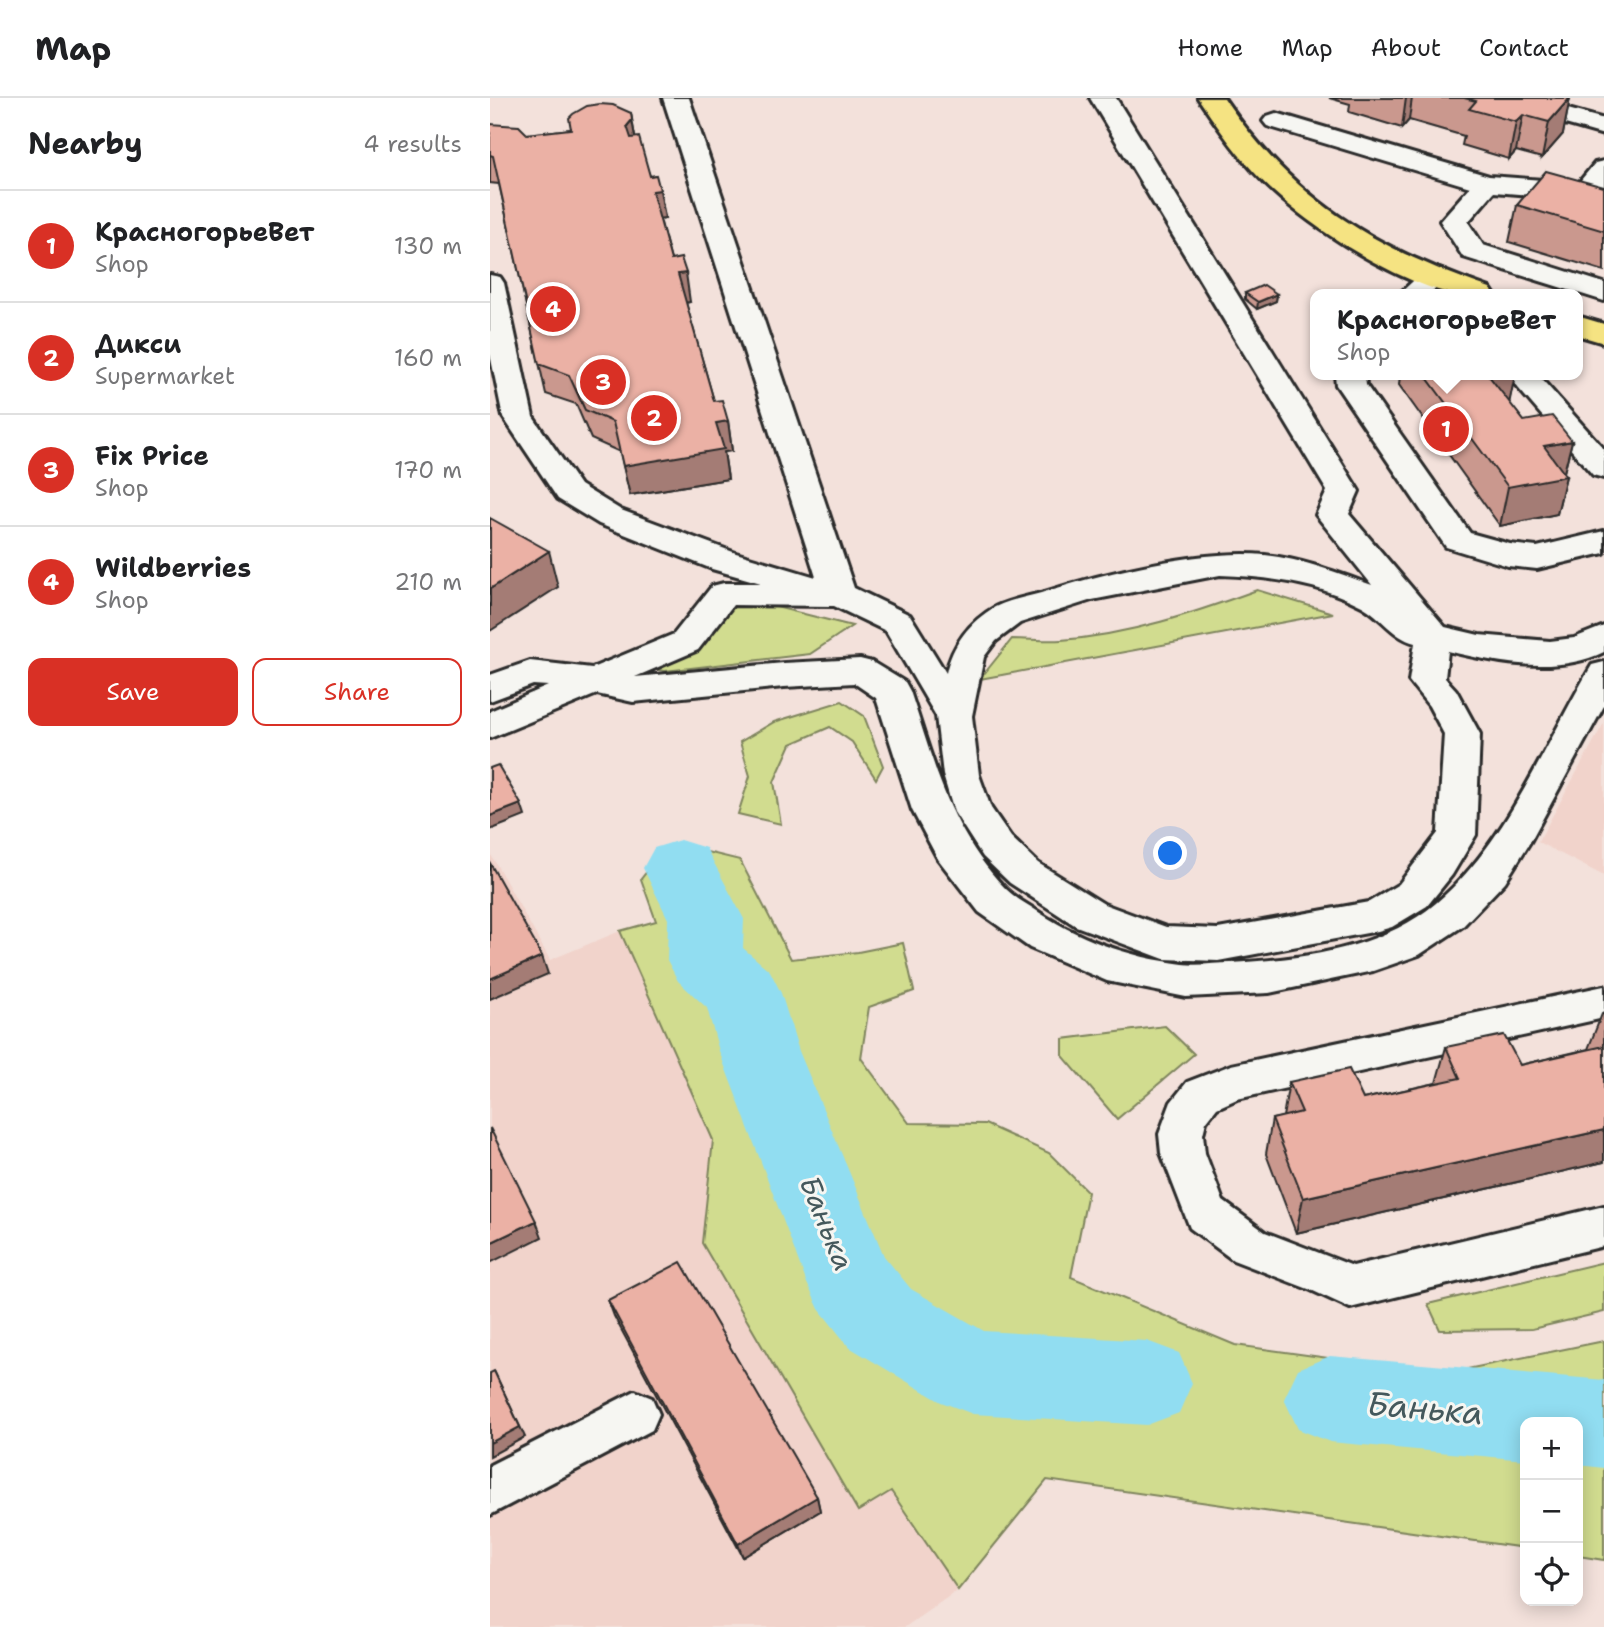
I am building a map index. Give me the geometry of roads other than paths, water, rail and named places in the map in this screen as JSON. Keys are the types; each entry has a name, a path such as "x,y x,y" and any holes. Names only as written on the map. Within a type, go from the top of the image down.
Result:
{"main road":[{"path":"1211,98 1235,136 1276,183 1311,213 1423,286 1444,289"},
{"path":"1583,327 1604,334"}],"street":[{"path":"676,98 839,595"},
{"path":"1103,98 1343,491 1332,515 1433,636 1427,681 1443,699 1462,734 1457,835 1438,865 1413,895 1378,916 1218,945 1164,943 1090,915 1024,873 997,847 973,812 961,775 954,716 967,655 984,633 1008,615 1088,590 1220,564 1267,566 1317,577 1376,599 1413,631 1433,636 1479,647 1550,653 1581,649 1604,638"},
{"path":"1500,98 1604,127"},
{"path":"1276,121 1487,184 1557,189 1593,200 1604,169"},
{"path":"1487,184 1454,220 1473,251 1604,292"},
{"path":"490,283 518,417 569,492 623,522 724,561 839,595 898,623 954,716"},
{"path":"1350,380 1351,385 1458,540 1477,548 1537,558 1604,542"},
{"path":"1526,380 1604,468"},
{"path":"490,725 686,642 724,594 839,595"},
{"path":"490,690 530,673 573,676 633,690 784,675 860,671 892,691 931,810 952,849 993,901 1044,937 1107,965 1186,981 1269,977 1359,960 1405,944 1449,915 1491,872 1517,832 1604,674"},
{"path":"1604,1002 1231,1083 1202,1096 1186,1115 1181,1133 1183,1153 1206,1214 1249,1246 1327,1275 1350,1287 1604,1226"},
{"path":"490,1491 635,1414"}],"waterway":[{"name":"Банька","path":"680,868 706,919 705,960 742,993 759,1051 850,1281 880,1318 973,1372 1147,1383"},
{"name":"Банька","path":"1330,1399 1604,1424"}],"place":[{"name":"Wildberries","path":"553,309"},
{"name":"Fix Price","path":"603,382"},
{"name":"Дикси","path":"654,418"},
{"name":"КрасногорьеВет","path":"1446,429"}]}
